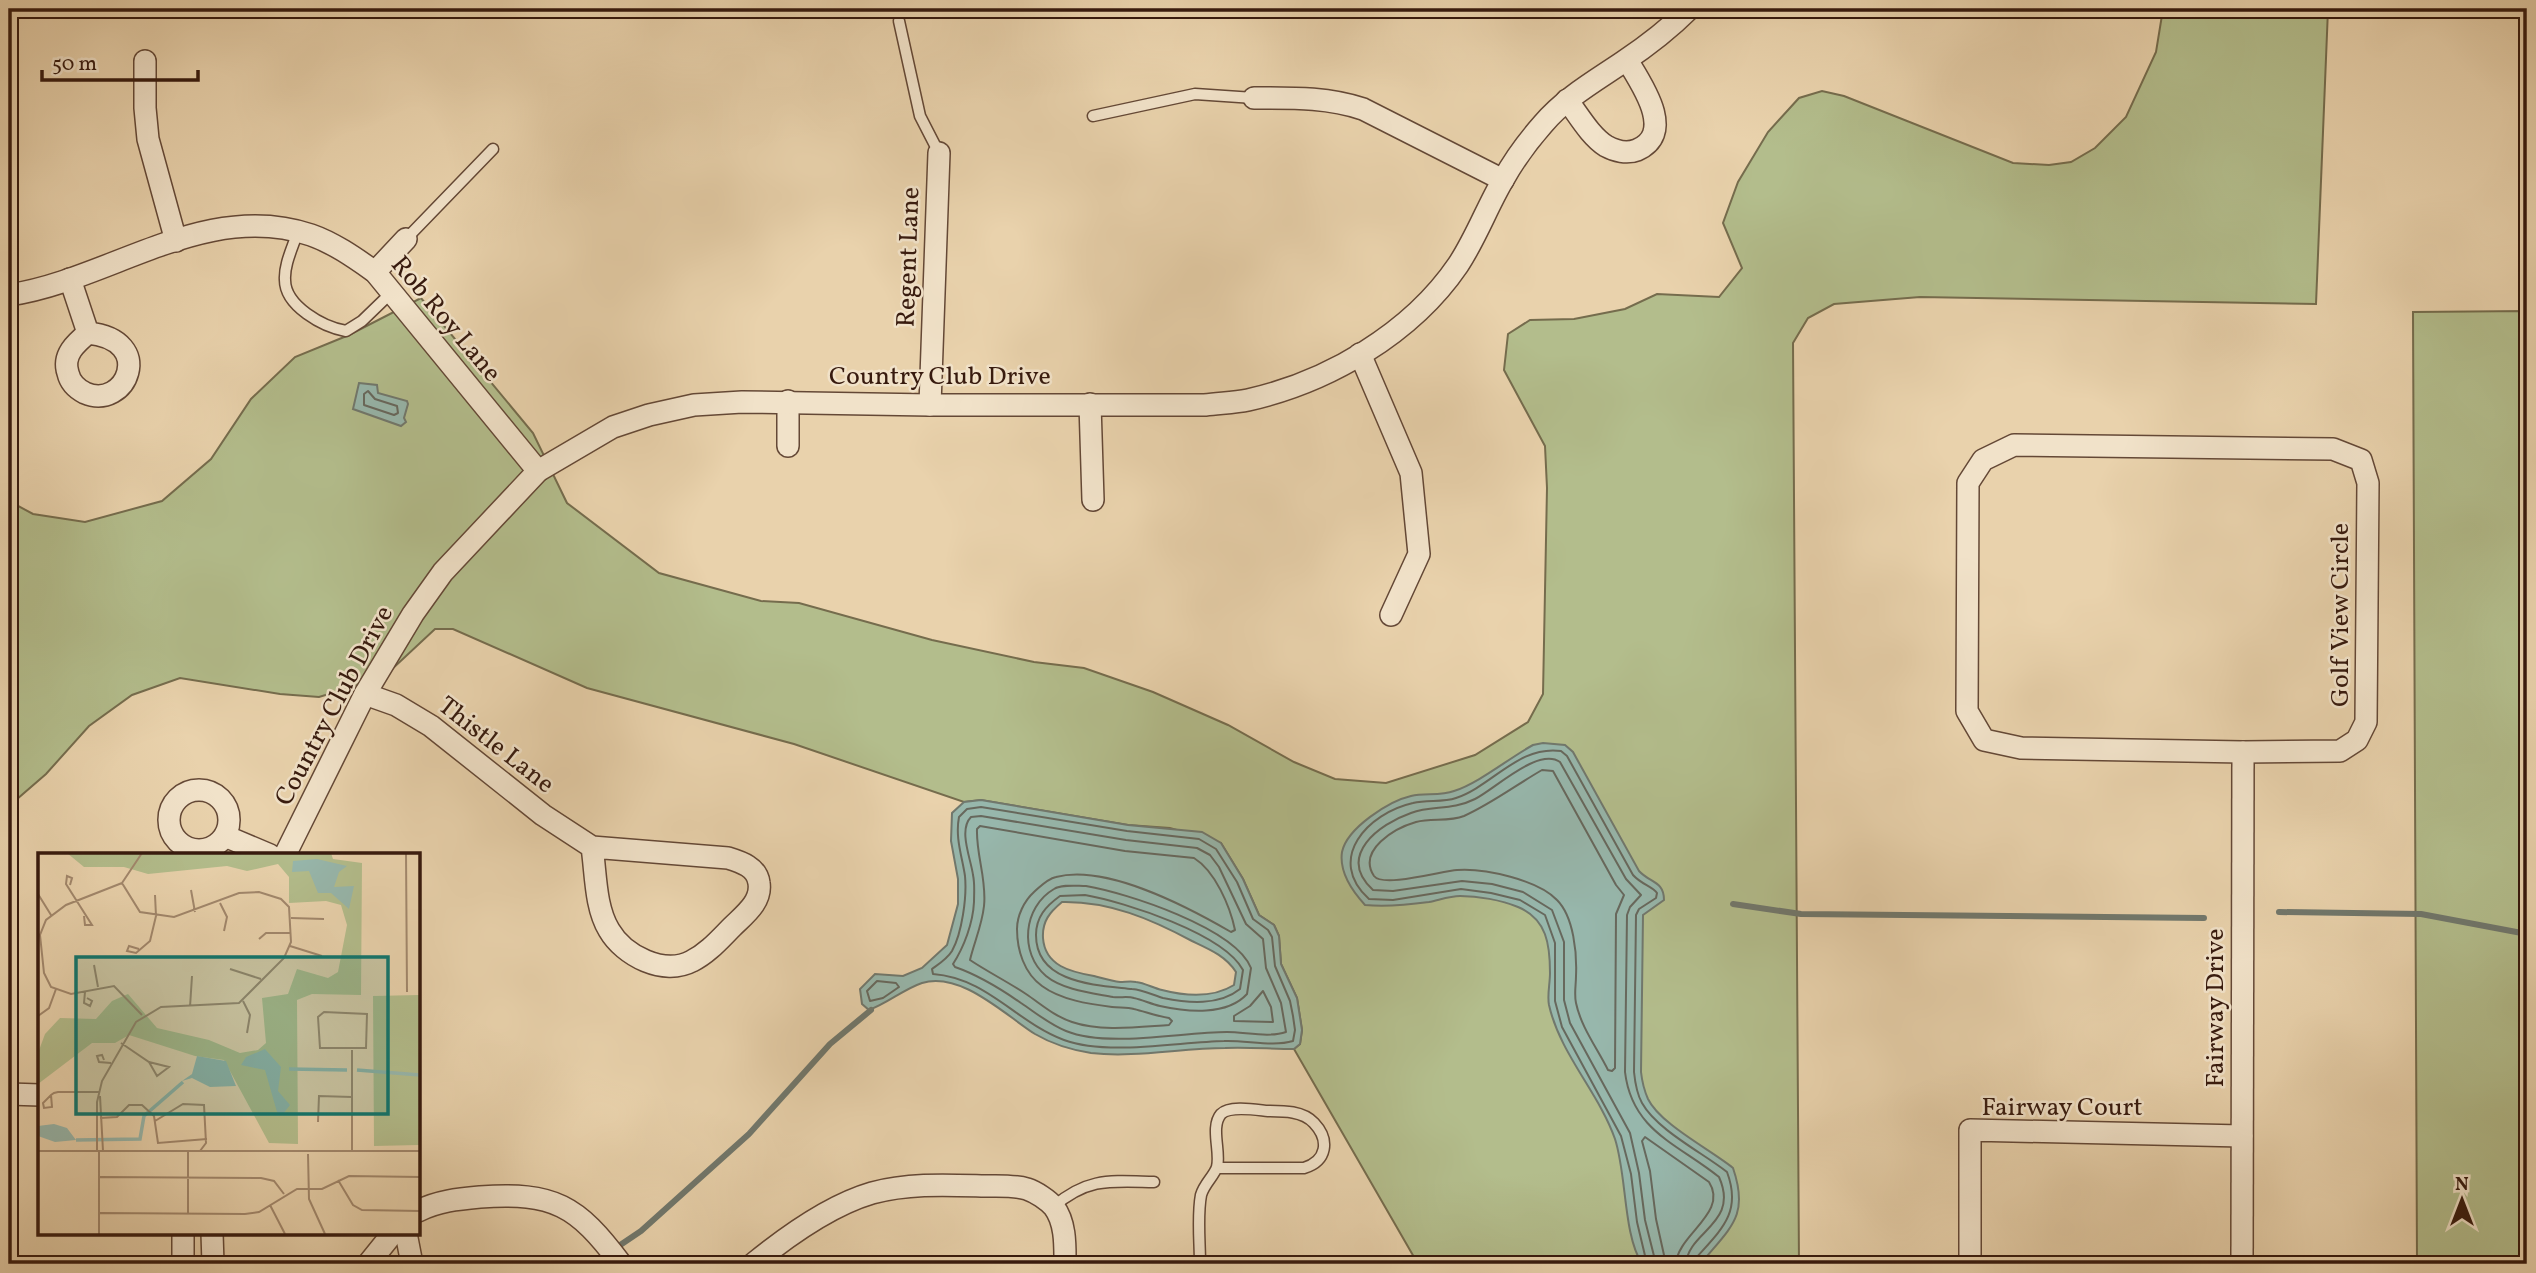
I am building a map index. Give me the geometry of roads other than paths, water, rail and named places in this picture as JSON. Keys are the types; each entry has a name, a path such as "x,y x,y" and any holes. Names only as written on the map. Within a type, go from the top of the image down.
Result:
{"street":[{"name":"Country Club Drive","path":"286,853 365,694 414,614 443,572 538,471 613,427 649,415 695,405 788,401 930,405 1205,405 1246,400 1323,374 1360,354 1405,323 1431,298 1458,265 1503,180 1528,142 1567,100 1665,32 1689,9"},
{"path":"1567,100 1605,145 1620,152 1634,152 1645,146 1656,126 1654,111 1627,60"},
{"path":"145,61 148,139 176,241"},
{"path":"1254,98 1340,101 1363,109 1503,180"},
{"name":"Regent Lane","path":"930,405 939,153"},
{"name":"Rob Roy Lane","path":"9,295 70,279 176,241 226,227 255,225 298,231 341,249 375,272 538,471"},
{"path":"375,272 406,239"},
{"path":"70,279 88,333"},
{"path":"1360,354 1411,473 1419,554 1391,615"},
{"path":"788,401 788,446"},
{"path":"1090,404 1093,500"},
{"name":"Golf View Circle","path":"2014,444 2333,449 2361,460 2368,483 2366,722 2357,740 2340,751 2243,752 2021,748 1984,740 1967,711 1968,483 1983,460 2014,444"},
{"name":"Thistle Lane","path":"365,694 396,705 431,726 544,815 592,847 728,858 745,863 754,871 759,881 759,892 748,911 706,952 690,962 660,965 625,949 610,933 601,915 592,847"},
{"name":"Fairway Drive","path":"2242,1264 2243,752"},
{"path":"225,836 265,853"},
{"path":"9,1094 38,1095"},
{"name":"Fairway Court","path":"1970,1264 1970,1130 2242,1136"},
{"path":"753,1264 779,1242 838,1208 871,1194 908,1187 945,1185 1029,1189 1054,1207 1061,1220 1065,1264"},
{"path":"420,1210 431,1204 454,1199 513,1195 536,1197 566,1207 581,1218 620,1264"},
{"path":"183,1234 183,1264"},
{"path":"212,1234 213,1264"},
{"path":"368,1264 392,1234"},
{"path":"405,1234 412,1264"}],"lane":[{"path":"899,22 920,116 939,153"},
{"path":"1093,116 1195,94 1254,98"},
{"path":"406,239 493,149"},
{"path":"298,231 286,270 286,288 297,304 332,329 346,331 362,321 392,292"},
{"path":"1200,1264 1201,1194 1208,1178 1217,1168 1217,1123 1220,1115 1226,1111 1298,1113 1310,1118 1323,1139 1321,1157 1315,1164 1304,1168 1217,1168"},
{"path":"1054,1207 1070,1192 1085,1186 1118,1181 1154,1182"}],"water":[{"path":"359,383 377,385 378,393 407,401 404,418 406,422 401,426 353,409"},
{"path":"1533,745 1565,745 1573,752 1639,871 1662,889 1664,900 1643,915 1643,1086 1648,1099 1663,1118 1733,1168 1739,1197 1735,1219 1729,1229 1703,1261 1697,1264 1642,1264 1636,1252 1628,1221 1615,1139 1554,1023 1548,1001 1548,943 1535,918 1518,907 1497,900 1474,897 1456,896 1405,905 1365,905 1345,874 1342,852 1345,843 1370,817 1392,803 1411,796 1444,793 1464,787"},
{"path":"981,800 1128,825 1202,832 1221,843 1243,879 1259,915 1274,925 1279,936 1281,964 1297,998 1302,1030 1300,1044 1294,1049 1208,1048 1124,1054 1091,1053 1048,1041 982,997 952,983 937,981 922,983 869,1010 862,1004 860,989 875,974 903,976 922,968 947,945 958,904 958,879 951,841 952,813 964,802","holes":["1062,902 1079,902 1129,913 1161,925 1211,950 1236,972 1234,985 1208,994 1180,994 1139,983 1120,982 1068,970 1054,961 1045,948 1044,927 1050,913"]}],"waterway":[{"path":"1733,904 1801,914 2204,918"},
{"path":"2279,912 2421,914 2527,934"},
{"path":"592,1264 641,1231 749,1134 830,1044 871,1010"}]}
